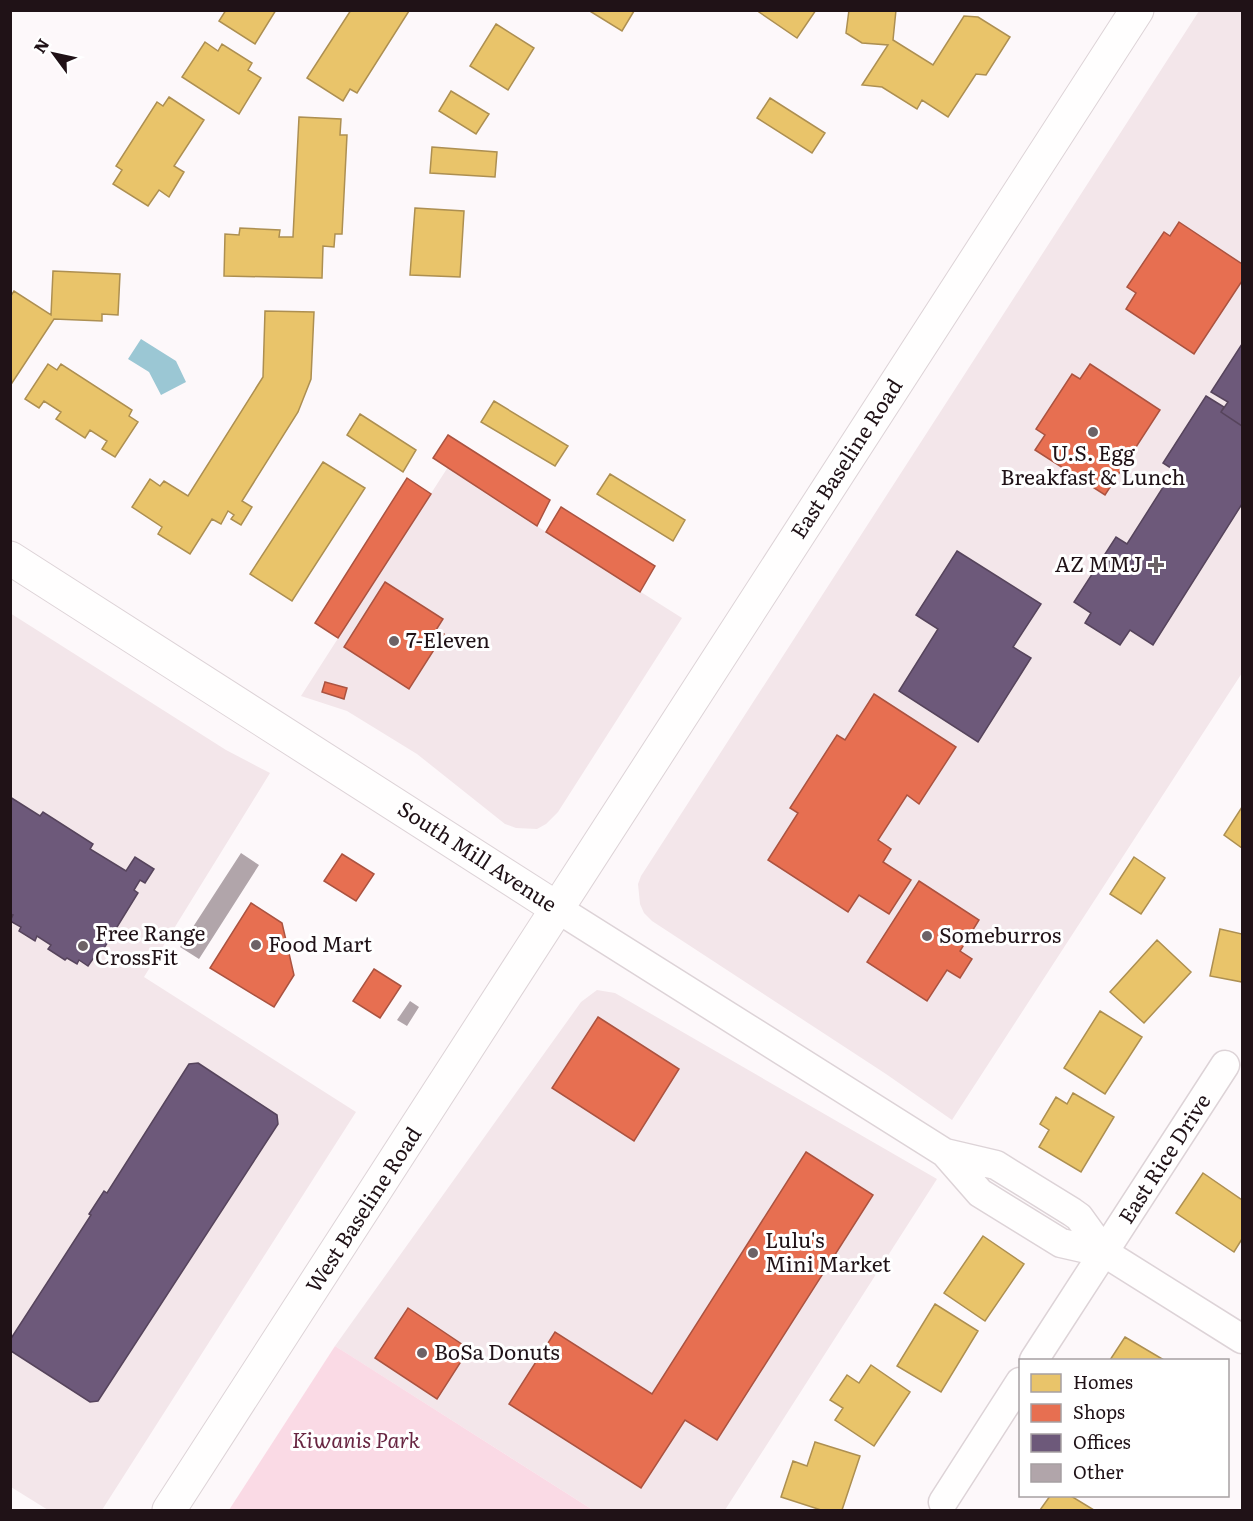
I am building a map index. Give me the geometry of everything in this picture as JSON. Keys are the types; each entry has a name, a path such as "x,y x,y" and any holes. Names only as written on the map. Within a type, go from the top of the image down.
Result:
{"main road":[{"name":"East Baseline Road","path":"558,909 1137,10"},
{"name":"South Mill Avenue","path":"10,558 558,909"},
{"name":"West Baseline Road","path":"169,1510 558,909"}],"street":[{"name":"South Mill Avenue","path":"558,909 945,1153 980,1193 1061,1243 1105,1253 1242,1339"},
{"name":"East Rice Drive","path":"1035,1359 1225,1065"},
{"path":"943,1502 1019,1384"}],"shaded area":[{"path":"1199,11 1242,11 1242,673 952,1120 886,1074 652,921 644,913 640,904 638,884 641,876"},
{"path":"448,467 682,618 558,812 537,829 516,828 505,824 417,754 347,711 301,696"},
{"path":"10,613 226,750 270,773 144,977 356,1112 102,1510 48,1510 11,1487"},
{"path":"597,990 615,993 937,1179 725,1510 593,1510 335,1346 581,1002"}],"green space":[{"name":"Kiwanis Park","path":"335,1346 351,1356 593,1510 229,1510"}],"water":[{"path":"141,339 176,361 186,382 161,395 149,372 128,359"}],"building: Homes":[{"path":"226,10 276,10 255,44 219,21"},
{"path":"351,10 409,11 357,93 350,89 343,101 307,78"},
{"path":"588,10 633,10 634,11 622,31"},
{"path":"756,10 816,10 797,38"},
{"path":"849,10 896,10 893,40 933,65 964,16 978,17 1010,37 986,75 976,74 948,117 922,100 917,109 882,87 862,85 888,45 862,43 846,33"},
{"path":"496,24 534,48 508,90 470,66"},
{"path":"205,42 218,51 222,44 252,63 248,70 261,78 239,114 182,77"},
{"path":"451,91 489,114 476,134 439,111"},
{"path":"169,97 204,120 174,166 184,172 169,197 159,190 148,206 113,184 122,170 116,166 157,102 163,106"},
{"path":"770,98 825,133 812,153 757,118"},
{"path":"299,117 341,119 340,135 347,135 342,234 335,234 334,247 323,246 322,278 224,276 225,234 239,235 240,228 280,230 279,237 293,237"},
{"path":"432,147 497,152 495,177 430,173"},
{"path":"415,208 464,211 460,277 410,275"},
{"path":"53,271 120,274 118,315 102,314 102,321 54,319 10,386 10,297 14,291 51,315"},
{"path":"265,311 314,312 311,379 298,412 242,501 252,507 241,525 231,519 234,515 228,511 221,524 212,519 190,554 158,534 162,527 132,507 150,479 160,486 164,481 188,496 263,377"},
{"path":"48,364 57,370 61,364 132,410 129,416 138,422 115,457 102,449 107,441 90,430 85,438 56,419 61,412 44,401 39,408 25,399"},
{"path":"494,401 568,446 555,466 481,422"},
{"path":"360,414 416,450 403,472 347,435"},
{"path":"323,462 365,488 292,601 250,574"},
{"path":"610,474 685,520 673,541 597,494"},
{"path":"1242,807 1242,848 1224,835"},
{"path":"1134,857 1165,878 1141,914 1110,894"},
{"path":"1220,929 1242,934 1242,982 1210,976"},
{"path":"1157,940 1191,972 1144,1023 1110,992"},
{"path":"1100,1011 1142,1037 1105,1094 1064,1068"},
{"path":"1073,1093 1114,1117 1081,1172 1039,1147 1049,1130 1040,1124 1056,1097 1067,1104"},
{"path":"1203,1173 1242,1200 1242,1239 1234,1252 1176,1213"},
{"path":"983,1236 1024,1264 985,1321 944,1293"},
{"path":"935,1304 978,1331 941,1392 897,1366"},
{"path":"1125,1337 1162,1359 1111,1359"},
{"path":"871,1365 910,1392 874,1446 835,1420 843,1408 830,1400 847,1375 859,1383"},
{"path":"815,1442 860,1456 842,1510 821,1510 781,1497 793,1461 807,1466"},
{"path":"1049,1497 1073,1497 1094,1510 1040,1510"}],"building: Shops":[{"path":"1179,222 1242,264 1242,281 1194,354 1126,309 1136,293 1127,287 1164,232 1170,236"},
{"name":"U.S. Egg Breakfast & Lunch","path":"1090,364 1160,410 1105,495 1035,450 1045,435 1036,429 1072,374 1080,379"},
{"path":"448,435 550,500 537,526 433,458"},
{"path":"407,478 431,494 338,638 315,623"},
{"path":"561,507 655,566 640,592 546,532"},
{"name":"7-Eleven","path":"385,582 443,619 436,630 444,634 409,689 344,647"},
{"path":"325,682 347,688 344,699 322,692"},
{"path":"874,694 956,747 919,804 907,795 878,840 891,849 883,862 911,880 889,914 859,895 848,912 768,860 798,813 790,808 837,735 845,740"},
{"path":"342,854 374,874 356,901 324,881"},
{"name":"Someburros","path":"919,881 979,920 960,951 972,959 960,978 947,970 927,1001 867,962"},
{"name":"Food Mart","path":"251,903 282,923 294,975 274,1007 210,968"},
{"path":"374,969 401,986 380,1018 353,1001"},
{"path":"598,1017 679,1069 634,1141 552,1088"},
{"path":"806,1152 873,1195 717,1440 685,1420 641,1488 509,1404 555,1332 652,1394"},
{"name":"BoSa Donuts","path":"408,1308 469,1349 437,1399 375,1358"}],"building: Offices":[{"path":"1242,344 1242,426 1221,412 1228,402 1211,392"},
{"path":"1206,396 1224,407 1221,412 1242,426 1242,504 1153,645 1130,630 1120,645 1085,623 1091,613 1074,602 1116,537 1127,544 1174,470 1163,463"},
{"path":"957,551 1041,604 1013,647 1031,658 978,742 899,691 938,629 916,615"},
{"path":"10,797 40,816 43,812 93,844 90,849 126,871 135,857 154,869 145,883 140,880 134,890 138,893 98,958 95,956 88,966 79,960 77,964 67,958 65,960 48,949 51,945 37,936 35,941 19,931 21,927 10,921 13,915 10,914"},
{"path":"198,1063 277,1115 278,1124 98,1401 90,1402 11,1351 10,1340 91,1215 89,1214 104,1191 107,1193 189,1064"}],"building: Other":[{"path":"241,853 259,865 199,959 180,947"},
{"path":"410,1001 419,1007 407,1026 397,1020"}],"place":[{"name":"U.S. Egg Breakfast & Lunch","path":"1093,432"},
{"name":"AZ MMJ","path":"1156,565"},
{"name":"7-Eleven","path":"394,641"},
{"name":"Someburros","path":"927,936"},
{"name":"Food Mart","path":"256,945"},
{"name":"Free Range CrossFit","path":"83,946"},
{"name":"Lulu's Mini Market","path":"753,1253"},
{"name":"BoSa Donuts","path":"422,1353"}]}
